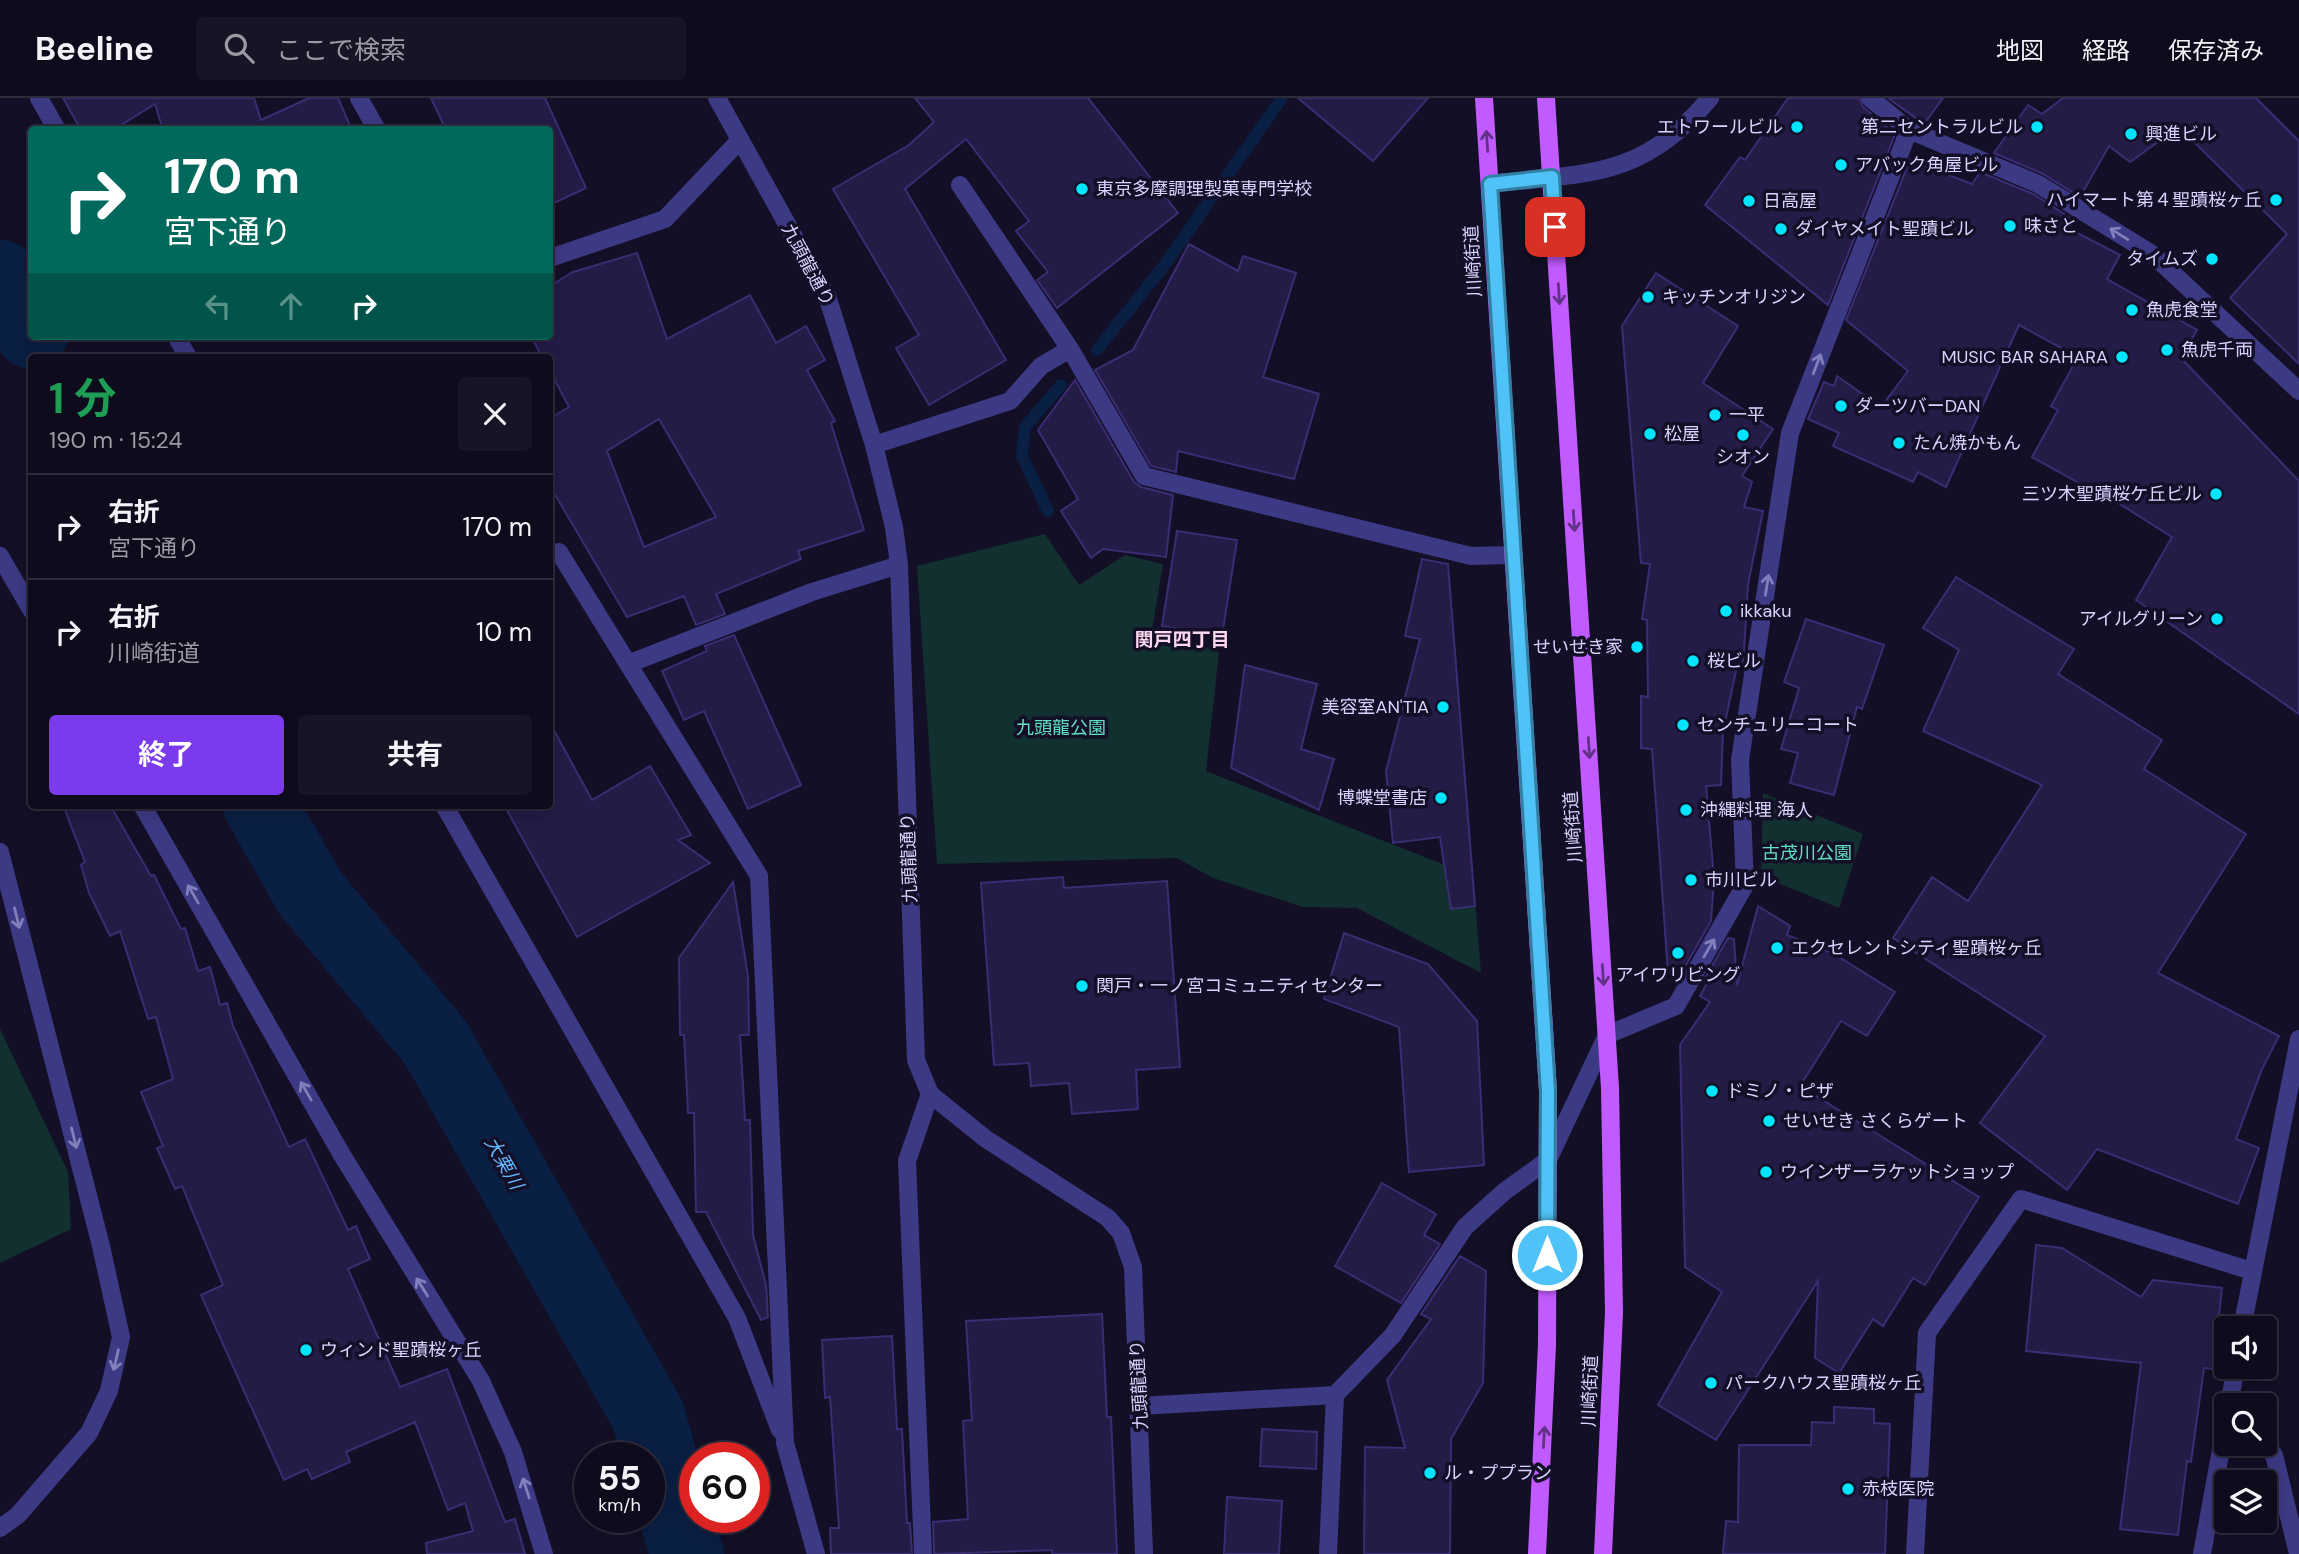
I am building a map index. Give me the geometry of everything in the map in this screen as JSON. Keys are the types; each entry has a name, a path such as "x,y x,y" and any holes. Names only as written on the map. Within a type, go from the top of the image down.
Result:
{"main road":[{"name":"川崎街道","path":"1484,98 1548,1091 1547,1345 1537,1554"},
{"name":"川崎街道","path":"1546,98 1607,1035 1614,1219 1614,1312 1603,1554"}],"street":[{"path":"39,98 55,126"},
{"path":"359,98 375,126"},
{"name":"九頭龍通り","path":"717,98 827,296 874,445 894,527 899,565 916,1059 930,1094 986,1139 1108,1218 1121,1233 1133,1267 1144,1554"},
{"path":"1490,184 1611,169 1640,158 1666,143 1710,98"},
{"path":"1870,98 1909,130 2038,184 2152,254 2299,391"},
{"path":"1328,1554 1335,1395 1393,1335 1465,1227 1505,1191 1548,1160 1607,1035 1676,1006 1745,885 1740,760 1790,433 1909,130"},
{"path":"553,257 665,219 740,140"},
{"path":"960,185 1070,349 1144,476 1471,556 1513,555"},
{"path":"874,445 1010,401 1041,366 1070,349"},
{"path":"558,552 760,876 785,1443"},
{"path":"0,556 28,604"},
{"path":"628,664 812,592 899,565"},
{"path":"144,809 342,1155 481,1381 513,1452 544,1554"},
{"path":"446,809 737,1318 785,1443 816,1554"},
{"path":"0,852 101,1246 121,1337 109,1391 89,1433 18,1515 0,1528"},
{"path":"2244,1316 2299,1039"},
{"path":"923,1554 907,1161 930,1094"},
{"path":"1915,1554 1927,1333 2021,1199 2252,1271"},
{"path":"1140,1406 1335,1395"},
{"path":"2202,1554 2220,1456"},
{"path":"2274,1456 2298,1554"}],"green space":[{"name":"九頭龍公園","path":"1045,534 1079,585 1125,555 1163,564 1152,630 1219,652 1206,771 1473,876 1481,973 1357,908 1303,907 1213,878 1177,858 937,864 917,566"},
{"name":"古茂川公園","path":"1763,793 1863,834 1839,908 1761,876"},
{"path":"0,1029 68,1172 71,1229 0,1263"}],"building":[{"path":"63,98 254,98 261,120 309,98 338,98 350,126 162,126 155,104 119,126 79,126"},
{"path":"431,98 545,98 586,188 553,204 553,126 444,126"},
{"path":"915,98 1088,98 1178,213 1057,308 1037,280 1048,272 1016,231 1029,221 966,139 905,189 1006,360 929,405 896,348 919,335 833,189 909,145 934,122"},
{"path":"1298,98 1428,98 1373,161"},
{"path":"1788,98 1859,98 1863,107 1895,134 1828,305 1705,205 1740,157 1745,160"},
{"path":"1888,98 1943,98 1924,124"},
{"path":"2063,98 2256,98 2299,141 2299,364 2230,298 2287,234 2179,127 2130,162 2109,146 2080,197 2043,174 1994,153 2028,105 2042,114"},
{"path":"1910,160 1972,184 1980,172 2033,194 2069,217 2064,226 2120,255 2107,279 2197,330 2181,358 2299,481 2299,714 2136,600 2172,537 2099,491 2097,493 2032,457 2058,410 2051,406 2078,357 2019,325 1946,487 1918,472 1913,482 1833,446 1839,433 1808,419 1824,382 1834,386 1837,376 1881,407 1908,371 1846,320"},
{"path":"1189,244 1238,271 1243,256 1296,273 1263,377 1319,394 1294,479 1178,451 1176,472 1151,466 1095,370 1133,350"},
{"path":"637,253 667,339 750,295 776,343 806,326 825,360 807,370 835,421 831,423 864,530 798,551 801,559 716,594 725,614 696,625 684,596 627,617 553,491 553,416 569,407 553,377 553,354 540,354 533,340 553,340 553,284 573,272","holes":["659,419 716,517 644,547 607,451"]},
{"path":"1656,273 1738,326 1703,383 1773,429 1742,476 1752,482 1744,507 1763,511 1748,584 1743,668 1737,666 1723,732 1721,785 1706,786 1714,878 1711,921 1681,974 1668,973 1652,749 1641,748 1641,696 1648,697 1647,620 1642,619 1650,564 1641,563 1622,326"},
{"path":"1075,380 1134,482 1141,487 1173,495 1166,557 1103,549 1091,558 1061,511 1078,499 1038,430"},
{"path":"1177,531 1237,540 1222,636 1162,626"},
{"path":"1422,559 1448,564 1475,906 1451,909 1440,837 1393,843 1386,771 1420,639 1405,636"},
{"path":"1956,577 2074,649 2058,674 2162,740 2144,769 2246,834 2158,973 2279,1036 2262,1069 2236,1139 2259,1148 2238,1204 2097,1149 2067,1190 1980,1123 2045,1036 1893,938 1932,877 1968,901 2042,785 1923,731 1959,650 1923,628"},
{"path":"1806,619 1884,645 1862,709 1857,707 1834,795 1790,783 1798,753 1781,749 1799,688 1784,682"},
{"path":"734,635 801,785 748,809 704,711 684,720 662,671 707,651 705,646"},
{"path":"1245,665 1317,684 1301,749 1334,759 1319,810 1231,768"},
{"path":"553,728 592,800 650,766 691,835 678,840 710,863 577,937 506,809 553,809"},
{"path":"65,809 112,809 151,876 154,875 181,929 185,928 198,971 210,967 220,1005 227,1003 233,1026 289,1147 305,1139 348,1230 356,1226 370,1259 348,1269 400,1387 447,1369 505,1522 515,1519 525,1554 427,1554 426,1543 473,1531 465,1503 448,1510 415,1422 346,1452 350,1462 312,1479 307,1469 284,1480 201,1295 223,1285 182,1186 175,1189 157,1148 163,1146 141,1092 173,1079 156,1017 148,1019 120,931 110,936 89,893 81,865 85,862"},
{"name":"関戸・一ノ宮コミュニティセンター","path":"1063,877 1064,888 1167,881 1180,1067 1136,1070 1138,1109 1072,1114 1069,1083 1031,1086 1029,1063 994,1065 981,883"},
{"path":"733,882 748,976 749,1035 740,1035 745,1120 750,1120 753,1235 766,1285 768,1317 761,1320 706,1212 696,1212 694,1113 688,1113 684,1035 680,1035 679,958"},
{"path":"1758,906 1790,926 1787,935 1834,954 1895,992 1867,1036 1841,1021 1800,1086 1979,1197 1925,1285 1913,1278 1883,1326 1873,1319 1839,1373 1815,1358 1818,1281 1716,1440 1658,1405 1722,1292 1685,1267 1680,1045 1710,1002 1700,996 1710,978 1705,978 1728,938 1734,939 1737,985"},
{"path":"1344,933 1428,964 1477,1021 1484,1165 1409,1172 1399,1027 1324,999"},
{"path":"1382,1183 1436,1214 1424,1235 1440,1244 1401,1303 1335,1266"},
{"path":"2036,1245 2062,1248 2141,1297 2153,1280 2222,1288 2219,1316 2214,1316 2213,1369 2204,1368 2191,1462 2187,1461 2178,1535 2120,1529 2141,1363 2026,1351"},
{"path":"1460,1256 1486,1271 1483,1383 1451,1439 1450,1554 1364,1554 1365,1447 1405,1448 1387,1380 1431,1319 1421,1314"},
{"path":"1102,1314 1107,1417 1111,1417 1117,1554 1052,1554 1052,1550 934,1554 933,1522 968,1519 963,1421 972,1420 966,1321"},
{"path":"892,1336 897,1429 902,1429 907,1523 910,1523 912,1554 831,1554 830,1528 839,1528 830,1397 825,1398 822,1340"},
{"path":"1834,1407 1874,1409 1874,1423 1890,1424 1885,1554 1723,1554 1726,1521 1738,1522 1739,1445 1811,1445 1812,1422 1834,1423"},
{"path":"1262,1429 1317,1432 1316,1469 1260,1466"},
{"path":"1227,1497 1282,1501 1279,1554 1224,1554"}],"waterway":[{"path":"1097,350 1163,267 1282,98"},
{"name":"大栗川","path":"0,277 28,325"},
{"path":"1048,511 1022,456 1025,427 1061,385"},
{"name":"大栗川","path":"262,809 310,893 435,1042 648,1415 687,1554"}],"place":[{"name":"エトワールビル","path":"1797,127"},
{"name":"第二セントラルビル","path":"2037,127"},
{"name":"興進ビル","path":"2131,134"},
{"name":"アバック角屋ビル","path":"1841,165"},
{"name":"東京多摩調理製菓専門学校","path":"1082,189"},
{"name":"ハイマート第４聖蹟桜ヶ丘","path":"2276,200"},
{"name":"日高屋","path":"1749,201"},
{"name":"味さと","path":"2010,226"},
{"name":"ダイヤメイト聖蹟ビル","path":"1781,229"},
{"name":"タイムズ","path":"2212,259"},
{"name":"キッチンオリジン","path":"1648,297"},
{"name":"魚虎食堂","path":"2132,310"},
{"name":"魚虎千両","path":"2167,350"},
{"name":"MUSIC BAR SAHARA","path":"2122,357"},
{"name":"ダーツバーDAN","path":"1841,406"},
{"name":"一平","path":"1715,415"},
{"name":"松屋","path":"1650,434"},
{"name":"シオン","path":"1743,435"},
{"name":"たん焼かもん","path":"1899,443"},
{"name":"三ツ木聖蹟桜ケ丘ビル","path":"2216,494"},
{"name":"ikkaku","path":"1726,611"},
{"name":"アイルグリーン","path":"2217,619"},
{"name":"せいせき家","path":"1637,647"},
{"name":"桜ビル","path":"1693,661"},
{"name":"美容室AN'TIA","path":"1443,707"},
{"name":"センチュリーコート","path":"1683,725"},
{"name":"博蝶堂書店","path":"1441,798"},
{"name":"沖縄料理 海人","path":"1686,810"},
{"name":"市川ビル","path":"1691,880"},
{"name":"エクセレントシティ聖蹟桜ヶ丘","path":"1777,948"},
{"name":"アイワリビング","path":"1678,953"},
{"name":"関戸・一ノ宮コミュニティセンター","path":"1082,986"},
{"name":"ドミノ・ピザ","path":"1712,1091"},
{"name":"せいせき さくらゲート","path":"1769,1121"},
{"name":"ウインザーラケットショップ","path":"1766,1172"},
{"name":"ウィンド聖蹟桜ヶ丘","path":"306,1350"},
{"name":"パークハウス聖蹟桜ヶ丘","path":"1711,1383"},
{"name":"ル・ププラン","path":"1430,1473"},
{"name":"赤枝医院","path":"1848,1489"}],"district":[{"name":"関戸四丁目","path":"1182,639"}],"route":[{"path":"1547,1255 1548,1091 1490,184 1552,177 1555,227"}]}
